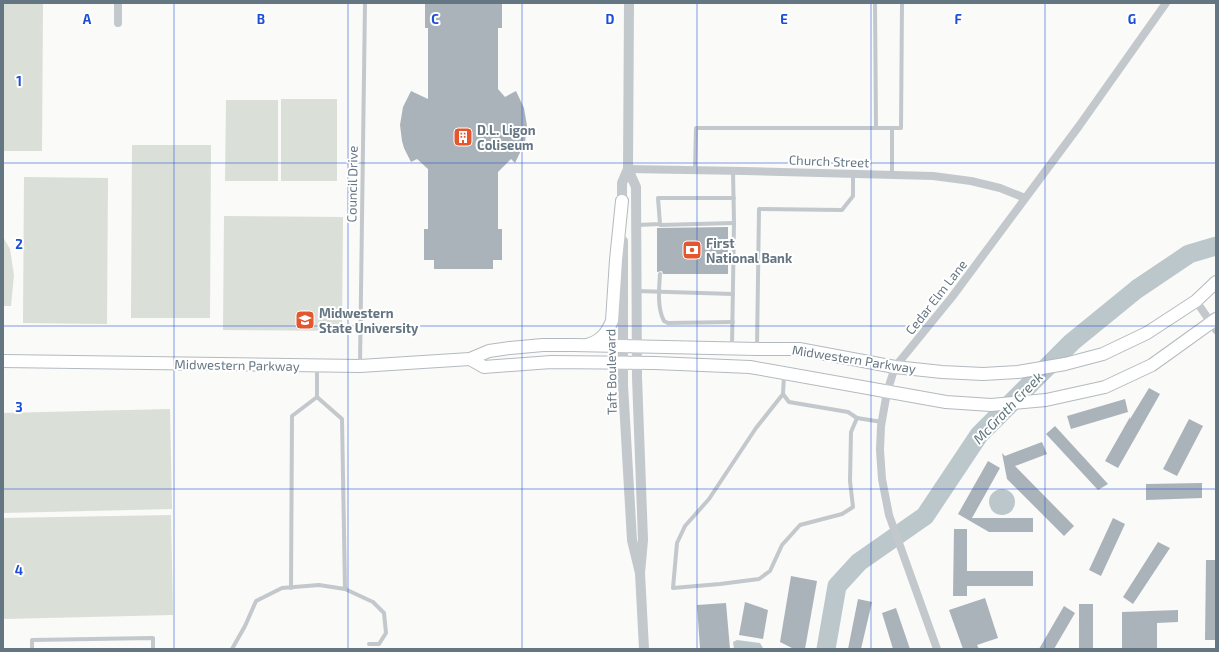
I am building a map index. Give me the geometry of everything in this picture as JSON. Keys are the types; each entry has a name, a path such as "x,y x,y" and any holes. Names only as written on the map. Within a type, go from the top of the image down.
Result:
{"main road":[{"path":"585,346 594,343 602,337 609,330 612,321 622,201"},
{"name":"Midwestern Parkway","path":"3,361 360,366 470,359 488,351 510,348 543,346 637,346 732,349 799,349 895,367 942,372 983,374 1018,372 1065,364 1103,354 1147,333 1196,301 1216,282"},
{"name":"Midwestern Parkway","path":"470,359 484,366 551,362 623,362 750,367 946,402 991,405 1046,400 1105,387 1152,365 1214,324"}],"street":[{"path":"118,3 118,23"},
{"name":"Taft Boulevard","path":"629,3 628,169 622,184 623,362 632,540 640,573"},
{"name":"Cedar Elm Lane","path":"937,649 893,526 882,479 880,450 882,422 887,392 895,367 952,297 1079,126 1166,3"},
{"name":"Taft Boulevard","path":"628,169 636,187 637,363 643,540 640,573 644,649"},
{"name":"Church Street","path":"628,169 733,170 892,176 933,176 971,181 1000,188 1025,198"},
{"path":"1196,301 1214,324"}],"lane":[{"name":"Council Drive","path":"360,366 365,3"},
{"path":"875,3 876,128"},
{"path":"695,170 696,128 901,128 902,3"},
{"path":"892,128 892,176"},
{"path":"732,349 734,223 733,170"},
{"path":"757,349 759,209 842,210 853,196 853,174"},
{"path":"660,225 658,198 734,198"},
{"path":"636,225 734,223"},
{"path":"660,274 659,292 661,316 664,321 668,323 733,322"},
{"path":"637,291 733,294"},
{"path":"317,366 317,397 342,419 346,590"},
{"path":"784,374 783,394 756,428 709,500 685,526 677,543 673,588 759,580 770,571 782,545 800,525 842,514 853,507 850,481 851,432 857,418"},
{"path":"783,394 790,402 848,412 857,418 882,422"},
{"path":"291,588 292,416 317,397"},
{"path":"232,649 245,626 256,601 282,588 319,585 346,590 373,602 384,613 386,633 379,644 368,644"},
{"path":"32,649 32,640 153,638 153,649"}],"shaded area":[{"path":"3,3 43,3 42,151 3,151"},
{"path":"281,99 337,99 337,181 281,181"},
{"path":"226,100 278,100 278,181 225,181"},
{"path":"132,145 211,145 210,318 131,318"},
{"path":"24,177 108,178 107,324 23,323"},
{"path":"224,216 343,217 342,331 223,330"},
{"path":"3,237 10,249 14,275 11,306 3,306"},
{"path":"170,409 172,509 3,513 3,413"},
{"path":"1002,489 1012,492 1015,502 1012,512 1002,515 992,512 989,502 992,492"},
{"path":"171,515 173,615 3,619 3,518"},
{"path":"737,640 760,643 763,649 734,649 733,642"}],"building":[{"name":"D.L. Ligon Coliseum","path":"425,3 502,3 502,28 498,28 498,89 505,97 516,91 524,108 527,126 525,142 515,163 511,159 498,172 498,229 502,229 502,260 493,260 493,269 434,269 434,260 424,260 424,229 428,229 428,169 417,159 411,162 404,148 400,125 403,107 411,91 428,99 428,28 425,28"},
{"name":"First National Bank","path":"728,227 728,274 663,274 662,271 657,272 657,228"},
{"path":"1149,388 1160,394 1118,468 1105,461 1130,417 1130,419"},
{"path":"1125,399 1128,412 1071,429 1067,416"},
{"path":"1189,419 1203,426 1177,476 1163,469"},
{"path":"1055,426 1108,484 1098,490 1046,434"},
{"path":"1042,442 1047,454 1015,466 1074,526 1064,536 1007,479 1002,453 1005,456"},
{"path":"988,461 1000,468 972,518 1033,518 1033,532 989,532 958,514"},
{"path":"1202,483 1202,498 1146,500 1146,484"},
{"path":"1113,518 1125,524 1101,576 1089,570"},
{"path":"954,529 967,529 967,571 1033,571 1033,586 967,586 967,596 953,596"},
{"path":"1158,542 1170,548 1133,604 1123,597"},
{"path":"1206,560 1216,560 1216,640 1205,640"},
{"path":"791,576 817,581 805,649 794,649 780,642"},
{"path":"985,598 998,638 977,645 979,649 963,649 949,610"},
{"path":"858,599 872,602 861,649 848,649"},
{"path":"745,602 768,610 763,639 739,635"},
{"path":"726,603 730,649 700,649 697,605"},
{"path":"1079,604 1093,604 1093,649 1079,649"},
{"path":"1064,606 1075,613 1054,649 1039,649"},
{"path":"896,608 910,649 893,649 882,613"},
{"path":"1178,610 1178,622 1157,623 1157,649 1122,649 1122,612"}],"waterway":[{"name":"McGrath Creek","path":"826,649 837,586 859,562 925,516 979,435 1072,342 1137,289 1189,254 1216,246"}],"place":[{"name":"D.L. Ligon Coliseum","path":"463,137"},
{"name":"First National Bank","path":"692,250"},
{"name":"Midwestern State University","path":"305,320"}]}
